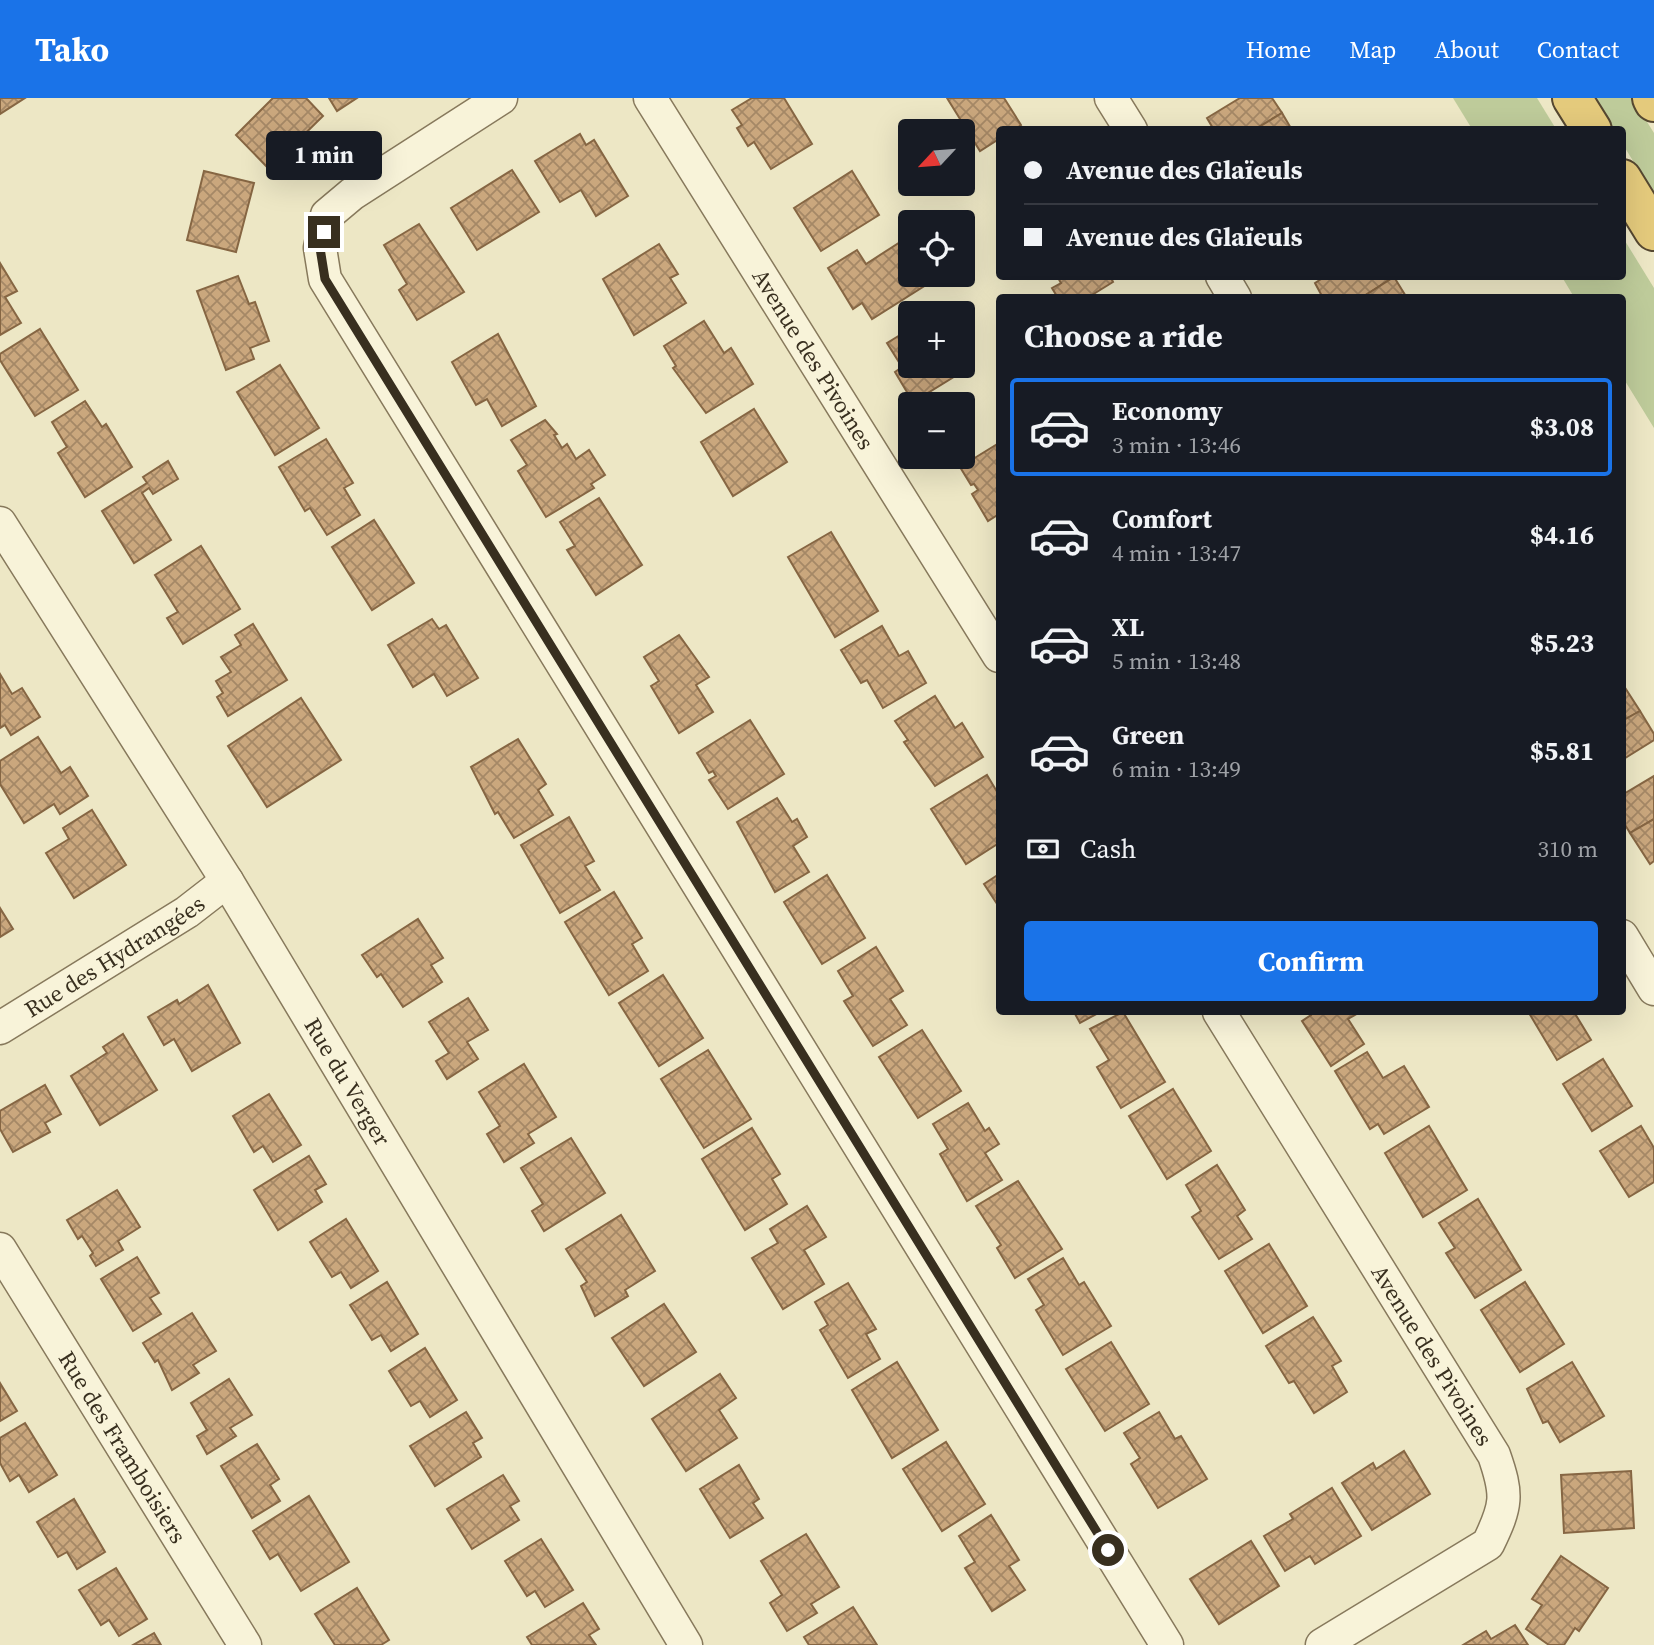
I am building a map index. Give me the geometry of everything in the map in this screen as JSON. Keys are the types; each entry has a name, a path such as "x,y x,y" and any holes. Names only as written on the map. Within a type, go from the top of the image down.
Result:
{"highway":[{"path":"1572,98 1590,126"},
{"path":"1626,186 1654,231"}],"street":[{"path":"501,98 352,194 327,215 320,248 325,279 1167,1645"},
{"name":"Avenue des Pivoines","path":"650,98 996,651"},
{"path":"1111,98 1128,126"},
{"name":"Rue du Verger","path":"0,523 8,554 227,881 686,1645"},
{"name":"Rue des Hydrangées","path":"0,1028 187,912 227,881"},
{"path":"1626,943 1654,989"},
{"name":"Avenue des Pivoines","path":"1222,1015 1494,1454 1505,1485 1502,1515 1488,1544 1322,1645"},
{"name":"Rue des Framboisiers","path":"0,1249 245,1645"}],"green space":[{"path":"1453,98 1537,98 1554,126 1470,126"},
{"path":"1595,98 1632,98 1654,133 1654,195 1626,150 1626,126 1612,126"},
{"path":"1626,242 1654,288 1654,428 1626,382 1626,294 1572,294 1564,280 1626,280"}],"building":[{"path":"0,98 25,98 0,114"},
{"path":"273,98 306,98 323,116 269,169 236,135"},
{"path":"329,98 357,98 337,111"},
{"path":"752,98 784,98 812,144 771,169 754,142 748,146 737,128 742,125 732,110"},
{"path":"947,98 1004,98 1021,125 996,126 996,141 980,151 975,143 975,119 960,119"},
{"path":"1240,98 1272,98 1282,113 1261,126 1212,126 1207,118"},
{"path":"1282,113 1290,126 1261,126"},
{"path":"580,134 586,145 594,140 628,196 596,216 581,190 560,202 535,161"},
{"path":"512,170 539,212 477,250 451,208"},
{"path":"204,171 254,183 236,252 187,240"},
{"path":"852,171 879,215 821,251 794,208"},
{"path":"419,224 464,292 417,320 399,290 407,284 384,245"},
{"path":"898,243 898,287 923,287 872,319 862,303 853,309 828,268 857,250 866,264"},
{"path":"659,244 678,274 670,278 686,303 634,335 603,279"},
{"path":"0,263 17,291 5,297 21,323 0,335"},
{"path":"238,276 249,304 255,302 269,341 250,348 254,359 226,370 197,291"},
{"path":"1059,280 1113,282 1094,294 1056,294 1052,288 1061,283"},
{"path":"1320,280 1389,280 1367,294 1321,294 1315,283"},
{"path":"1389,280 1396,280 1405,294 1367,294"},
{"path":"704,321 724,353 731,348 753,384 706,413 673,368 676,366 664,346"},
{"path":"40,329 78,390 35,416 0,360 0,354"},
{"path":"498,334 536,406 502,426 487,399 476,405 452,362"},
{"path":"898,336 898,361 887,343"},
{"path":"280,365 319,428 275,455 237,392"},
{"path":"899,378 952,378 929,392 907,392"},
{"path":"85,401 102,427 106,424 132,467 85,497 58,453 67,447 52,422"},
{"path":"754,409 787,462 733,496 701,442"},
{"path":"545,420 557,434 554,435 562,448 567,444 576,459 589,450 605,475 591,484 594,488 546,517 518,471 527,465 511,440"},
{"path":"326,439 353,483 344,488 360,515 327,535 310,508 305,511 279,467"},
{"path":"996,445 996,516 988,521 972,494 978,490 974,484 971,485 961,469 975,469 975,458"},
{"path":"168,461 178,479 153,494 149,488 142,493 171,540 134,563 102,511 147,483 143,477"},
{"path":"599,498 642,565 596,595 567,550 575,546 560,522"},
{"path":"374,520 414,583 372,610 332,547"},
{"path":"831,532 878,611 835,637 788,557"},
{"path":"201,546 240,609 183,644 167,618 178,612 155,575"},
{"path":"432,619 439,629 446,625 478,678 447,696 434,674 413,687 388,645"},
{"path":"253,624 287,680 228,716 217,697 223,693 216,681 231,672 221,657 241,645 235,635"},
{"path":"882,626 899,656 908,651 926,683 883,708 867,680 861,683 841,650"},
{"path":"679,635 709,677 696,685 713,712 679,733 651,686 659,681 644,657"},
{"path":"0,674 12,694 22,688 40,717 11,735 5,725 0,728"},
{"path":"1626,689 1640,711 1626,719"},
{"path":"935,696 955,728 962,723 983,757 935,786 904,742 908,740 895,721"},
{"path":"301,698 341,760 267,807 228,746"},
{"path":"1640,711 1654,734 1654,740 1626,758 1626,719"},
{"path":"750,720 784,774 728,809 709,780 716,776 713,771 709,773 697,753"},
{"path":"38,737 61,773 70,767 88,796 60,814 54,804 24,823 0,784 0,761"},
{"path":"518,739 546,784 538,790 553,815 514,838 498,812 495,814 471,767"},
{"path":"987,775 996,790 996,845 966,864 931,809"},
{"path":"1654,776 1654,819 1630,833 1626,826 1626,793"},
{"path":"777,798 792,822 797,819 807,837 793,846 809,872 775,892 737,822"},
{"path":"92,810 126,865 74,898 46,853 69,839 63,828"},
{"path":"569,817 594,861 585,866 600,890 560,913 521,845"},
{"path":"1654,819 1654,861 1650,864 1630,833"},
{"path":"827,875 865,938 822,964 784,902"},
{"path":"996,876 996,902 984,884"},
{"path":"614,892 642,938 632,944 648,971 609,995 565,922"},
{"path":"0,908 13,929 0,937"},
{"path":"418,919 443,958 431,965 442,982 403,1007 381,974 377,977 362,955"},
{"path":"876,947 903,991 890,999 907,1025 873,1046 844,1001 853,996 838,971"},
{"path":"663,975 703,1038 659,1066 619,1003"},
{"path":"208,985 240,1043 192,1071 174,1039 164,1045 148,1017 177,1000 179,1004"},
{"path":"468,998 488,1030 467,1042 478,1059 447,1079 436,1061 449,1053 429,1022"},
{"path":"1076,1015 1095,1015 1080,1023"},
{"path":"1117,1015 1125,1015 1165,1082 1121,1108 1097,1067 1109,1060 1090,1029"},
{"path":"1311,1015 1355,1015 1348,1019 1364,1044 1331,1066 1302,1021"},
{"path":"1530,1015 1576,1015 1591,1040 1557,1060"},
{"path":"922,1030 961,1091 918,1118 879,1057"},
{"path":"123,1034 157,1090 100,1125 71,1076 107,1053 103,1047"},
{"path":"708,1050 751,1119 704,1148 661,1079"},
{"path":"1367,1052 1383,1078 1404,1066 1429,1107 1384,1134 1378,1124 1370,1129 1335,1071"},
{"path":"1603,1059 1632,1106 1592,1131 1563,1084"},
{"path":"524,1064 556,1117 528,1134 534,1143 504,1162 487,1134 500,1126 479,1092"},
{"path":"45,1085 61,1114 45,1123 50,1132 13,1152 0,1129 0,1111"},
{"path":"1173,1089 1211,1151 1167,1179 1129,1116"},
{"path":"269,1094 301,1145 273,1162 263,1146 254,1152 233,1116"},
{"path":"968,1103 985,1131 989,1128 999,1144 985,1153 1002,1180 967,1201 940,1154 948,1149 933,1124"},
{"path":"1429,1126 1467,1190 1423,1217 1385,1153"},
{"path":"1641,1126 1654,1148 1654,1182 1629,1197 1600,1151"},
{"path":"752,1128 780,1174 772,1179 787,1204 745,1230 702,1159"},
{"path":"571,1138 605,1193 544,1231 532,1211 543,1204 521,1168"},
{"path":"309,1156 326,1184 315,1190 322,1202 278,1230 254,1190"},
{"path":"1217,1165 1245,1210 1237,1216 1252,1239 1219,1259 1192,1217 1201,1211 1186,1185"},
{"path":"1018,1181 1062,1249 1015,1278 997,1248 1001,1245 976,1206"},
{"path":"117,1190 140,1227 118,1241 123,1250 96,1266 90,1256 93,1253 82,1236 78,1239 67,1220"},
{"path":"1478,1199 1521,1270 1475,1298 1446,1253 1455,1248 1439,1223"},
{"path":"807,1206 826,1237 804,1250 824,1284 783,1309 752,1258 778,1243 770,1229"},
{"path":"621,1215 655,1271 625,1290 628,1296 595,1316 581,1286 587,1282 566,1249"},
{"path":"346,1219 378,1271 351,1288 341,1272 332,1277 310,1242"},
{"path":"1269,1244 1307,1306 1263,1333 1225,1271"},
{"path":"137,1257 159,1293 150,1298 161,1314 133,1331 101,1279"},
{"path":"1063,1258 1079,1285 1084,1282 1111,1326 1063,1355 1036,1310 1044,1305 1028,1279"},
{"path":"387,1282 418,1334 391,1351 381,1335 372,1340 350,1305"},
{"path":"1525,1282 1564,1344 1520,1372 1481,1310"},
{"path":"848,1283 876,1329 866,1334 880,1359 848,1378 820,1330 828,1325 815,1302"},
{"path":"664,1304 696,1352 644,1386 612,1338"},
{"path":"192,1313 216,1351 193,1365 199,1373 172,1390 158,1360 155,1362 143,1343"},
{"path":"1313,1317 1341,1361 1332,1366 1347,1392 1314,1413 1294,1381 1289,1383 1266,1346"},
{"path":"1111,1342 1149,1404 1105,1431 1066,1369"},
{"path":"425,1348 457,1400 430,1417 420,1401 411,1406 389,1371"},
{"path":"897,1362 938,1430 892,1458 852,1390"},
{"path":"1572,1362 1604,1416 1560,1442 1548,1421 1543,1423 1527,1389"},
{"path":"720,1374 736,1398 719,1410 737,1438 686,1471 652,1419"},
{"path":"229,1379 252,1415 230,1428 236,1436 207,1454 197,1436 207,1430 191,1403"},
{"path":"0,1383 17,1411 0,1421"},
{"path":"466,1412 482,1438 473,1443 481,1457 435,1486 410,1446"},
{"path":"1159,1412 1175,1439 1181,1436 1207,1479 1158,1508 1131,1464 1140,1458 1124,1433"},
{"path":"25,1423 57,1475 29,1492 19,1475 10,1481 0,1463 0,1438"},
{"path":"946,1442 985,1504 942,1531 903,1469"},
{"path":"257,1444 279,1479 270,1485 280,1501 252,1518 221,1466"},
{"path":"1404,1451 1430,1494 1372,1530 1342,1483 1373,1463 1376,1469"},
{"path":"739,1465 759,1499 753,1503 763,1518 730,1538 700,1489"},
{"path":"1631,1471 1634,1528 1564,1533 1561,1475"},
{"path":"503,1475 519,1501 510,1506 519,1520 472,1549 447,1509"},
{"path":"1332,1488 1361,1536 1315,1564 1310,1556 1285,1571 1264,1536 1293,1519 1290,1514"},
{"path":"309,1496 349,1562 301,1591 278,1554 270,1559 253,1531"},
{"path":"74,1499 105,1552 77,1569 67,1552 58,1557 37,1522"},
{"path":"991,1515 1019,1560 1009,1566 1025,1590 992,1611 965,1568 975,1562 959,1536"},
{"path":"806,1534 839,1587 811,1604 817,1613 787,1631 770,1603 782,1595 761,1561"},
{"path":"541,1539 573,1590 545,1607 535,1591 527,1596 505,1561"},
{"path":"1251,1541 1279,1586 1219,1624 1190,1579"},
{"path":"1561,1556 1608,1588 1579,1631 1575,1628 1564,1645 1549,1645 1526,1629 1542,1605 1532,1599"},
{"path":"116,1568 147,1619 119,1636 109,1620 101,1625 79,1590"},
{"path":"357,1588 389,1640 381,1645 335,1645 315,1614"},
{"path":"583,1603 599,1629 589,1635 596,1645 532,1645 527,1637"},
{"path":"853,1607 877,1645 809,1645 804,1637"},
{"path":"1515,1625 1528,1645 1463,1645 1486,1631 1491,1639"},
{"path":"154,1633 161,1645 133,1645"}],"route":[{"path":"324,232 320,248 325,279 1108,1550"}]}
